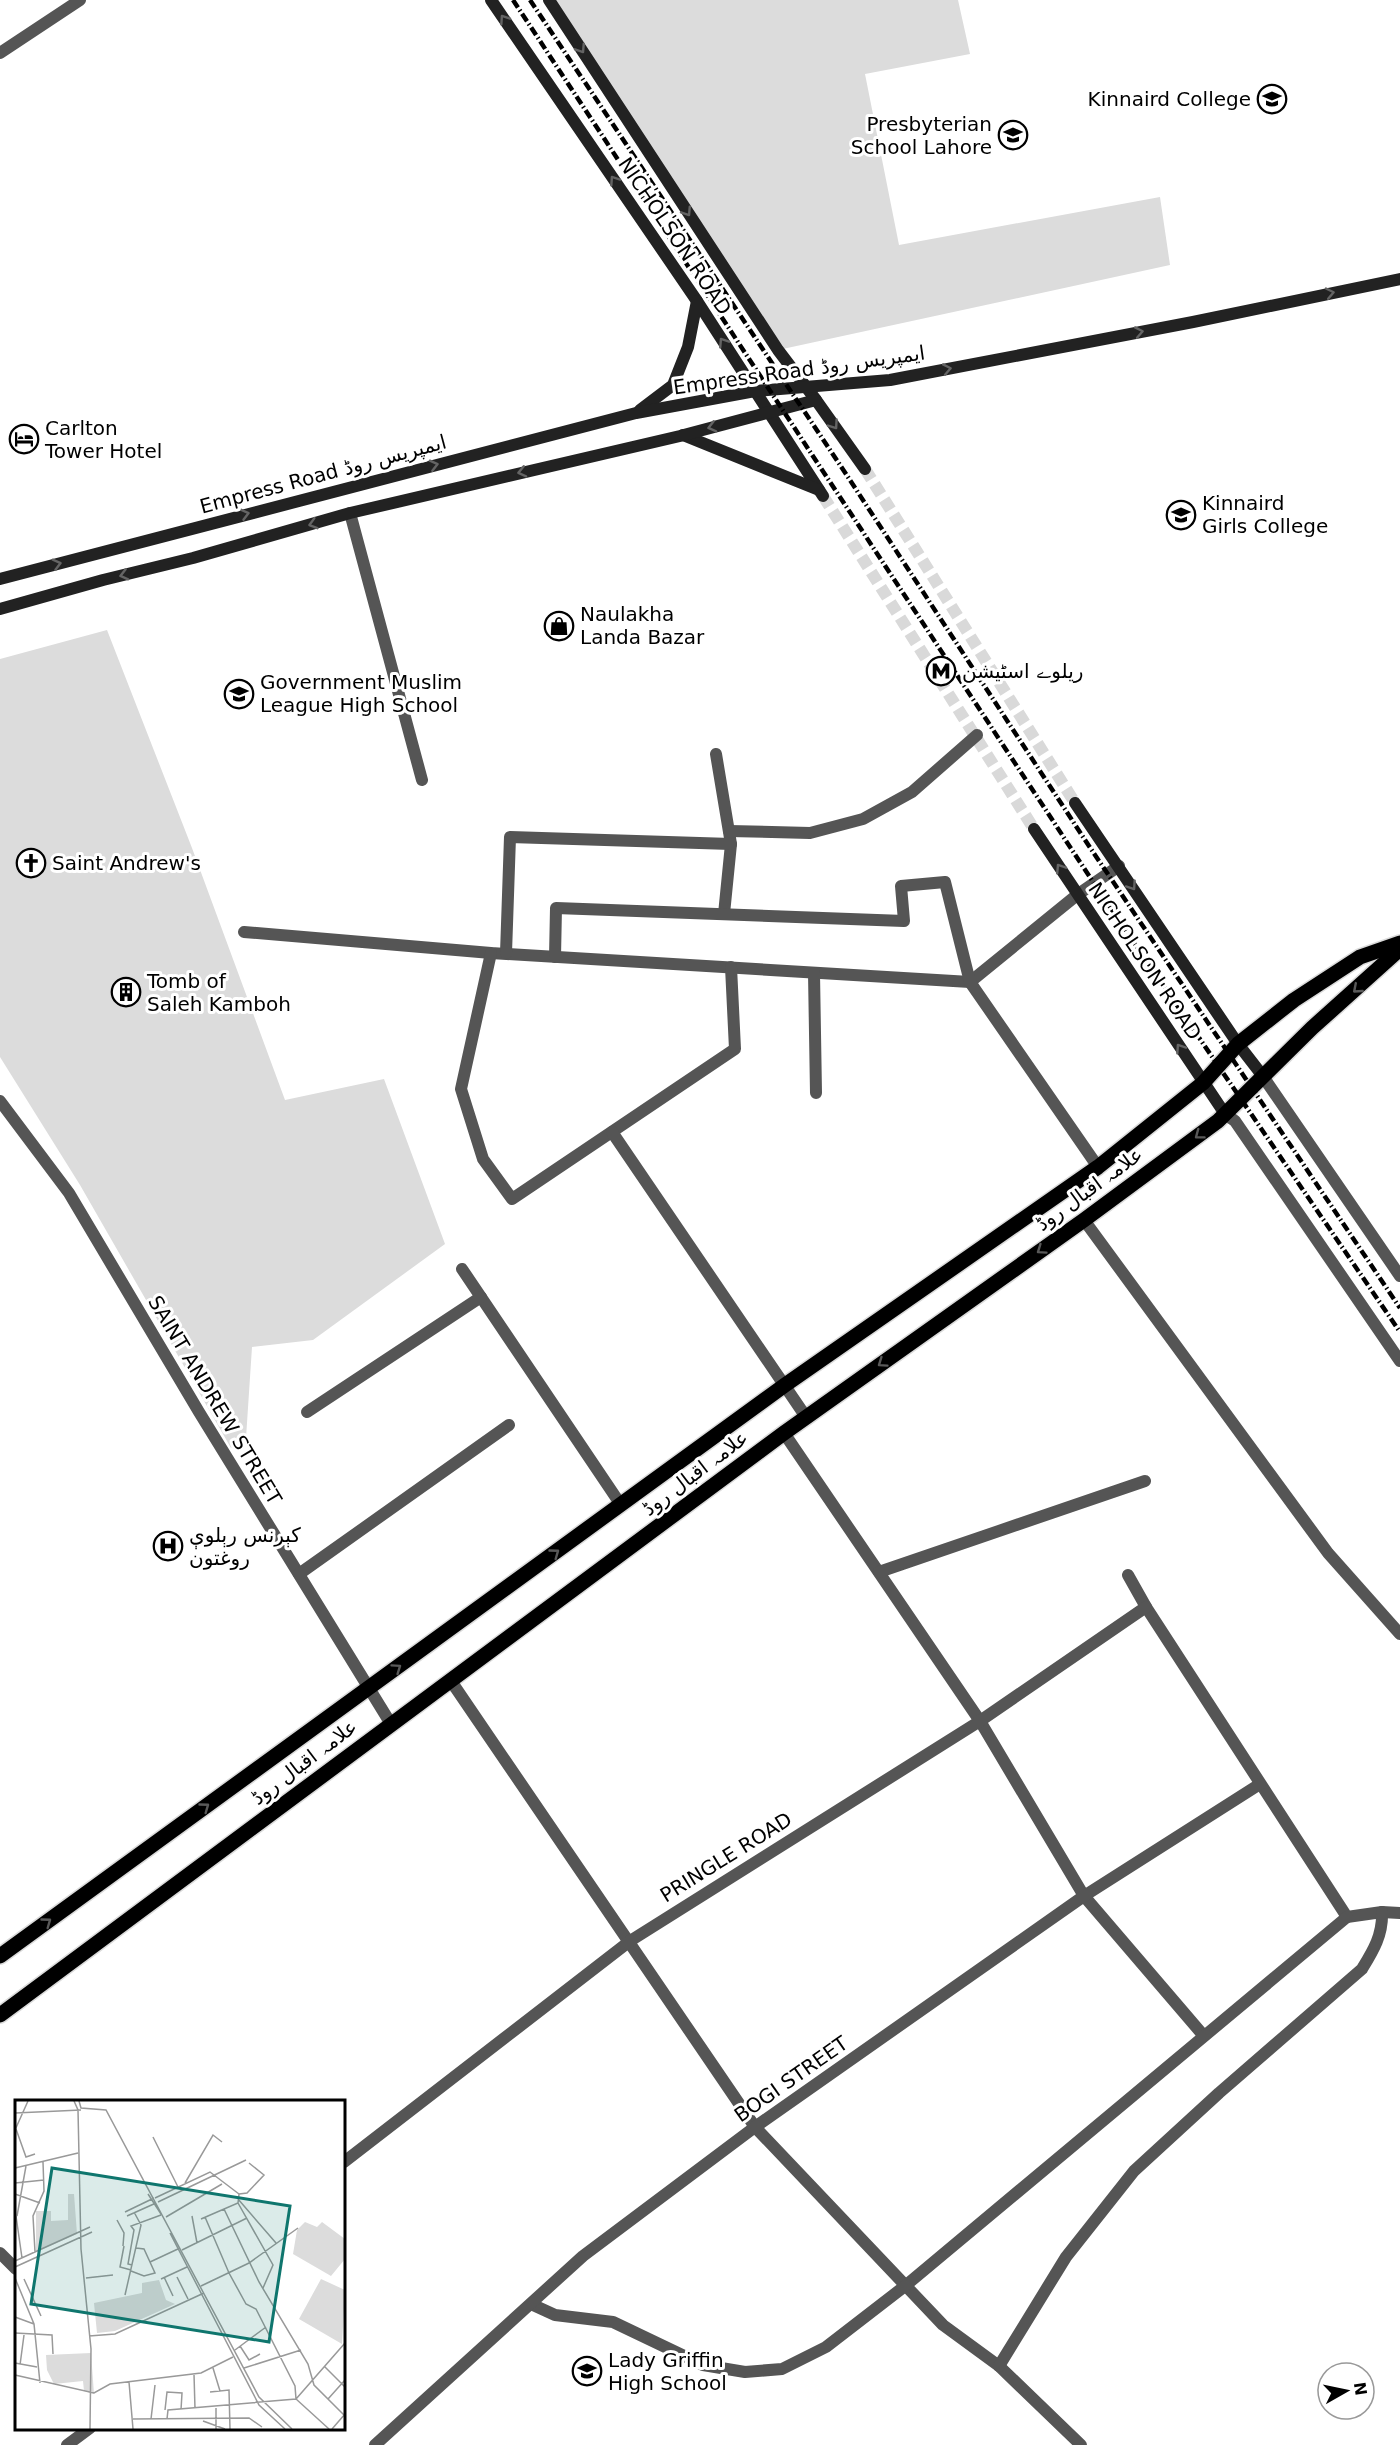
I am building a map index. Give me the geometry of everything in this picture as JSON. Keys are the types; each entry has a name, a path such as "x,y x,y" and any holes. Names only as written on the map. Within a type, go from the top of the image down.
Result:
{"main road":[{"name":"NICHOLSON ROAD","path":"491,0 697,301 821,493 683,435"},
{"name":"NICHOLSON ROAD","path":"549,0 778,350 865,469"},
{"name":"Empress Road ایمپریس روڈ","path":"0,579 636,413 755,391 890,380 1193,322 1400,279"},
{"path":"636,413 673,385 688,347 697,301"},
{"name":"Empress Road ایمپریس روڈ","path":"0,609 193,558 350,513 683,435 816,400"},
{"name":"NICHOLSON ROAD","path":"1075,803 1238,1044 1262,1075"},
{"name":"NICHOLSON ROAD","path":"1034,829 1225,1114"},
{"name":"علامہ اقبال روڈ","path":"0,1956 785,1385 1098,1167 1203,1083 1238,1044 1294,1000 1360,957 1400,943"},
{"name":"علامہ اقبال روڈ","path":"0,2015 784,1433 1084,1220 1225,1114 1262,1075 1400,949"}],"street":[{"path":"0,53 80,0"},
{"path":"350,513 422,780"},
{"path":"729,831 810,833 863,819 912,792 976,735"},
{"path":"716,754 731,844 724,914"},
{"path":"506,953 510,837 731,844"},
{"path":"244,932 491,953 970,982 1077,895 1119,866"},
{"path":"555,957 556,908 904,921 901,886 945,882 970,982 1098,1167"},
{"path":"491,953 461,1089 483,1159 512,1199 735,1049 731,968"},
{"path":"814,973 816,1093"},
{"path":"1262,1075 1400,1276"},
{"name":"SAINT ANDREW STREET","path":"0,1101 69,1193 137,1310 390,1724"},
{"path":"1225,1114 1235,1121 1400,1361"},
{"path":"612,1132 806,1417"},
{"path":"1084,1220 1328,1553 1400,1634"},
{"path":"462,1269 621,1504"},
{"path":"306,1412 481,1297"},
{"path":"299,1574 508,1425"},
{"path":"784,1433 980,1721 1084,1896 1203,2035"},
{"path":"879,1572 1145,1481"},
{"path":"1128,1575 1146,1607 1347,1917"},
{"name":"PRINGLE ROAD","path":"345,2161 630,1941 980,1721 1146,1607"},
{"path":"451,1681 755,2127 943,2325 999,2366 1081,2445"},
{"name":"BOGI STREET","path":"375,2445 583,2256 755,2127 1084,1896 1260,1784"},
{"path":"999,2366 1066,2257 1134,2171 1219,2093 1362,1969 1377,1946 1383,1923 1382,1912"},
{"path":"531,2304 555,2315 613,2322 703,2365 745,2372 782,2368 826,2347 905,2286 1347,1917 1382,1912 1400,1913"},
{"path":"0,2253 15,2268"},
{"path":"67,2445 87,2430"}],"shaded area":[{"path":"549,0 958,0 970,54 865,74 899,245 1160,197 1170,265 778,350"},
{"path":"107,630 192,848 285,1100 384,1079 445,1244 313,1340 252,1347 246,1438 231,1448 80,1185 0,1057 0,659"}],"tunnel":[{"path":"865,469 1075,803"},
{"path":"823,496 1034,829"}],"railway":[{"path":"513,0 1103,897 1400,1332"},
{"path":"530,0 844,471 1089,846 1400,1308"}],"place":[{"name":"Kinnaird College","path":"1272,99"},
{"name":"Presbyterian School Lahore","path":"1013,135"},
{"name":"Carlton Tower Hotel","path":"24,439"},
{"name":"Kinnaird Girls College","path":"1181,515"},
{"name":"Naulakha Landa Bazar","path":"559,626"},
{"name":"ریلوے اسٹیشن","path":"941,671"},
{"name":"Government Muslim League High School","path":"239,694"},
{"name":"Saint Andrew's","path":"31,863"},
{"name":"Tomb of Saleh Kamboh","path":"126,992"},
{"name":"کېرنس رېلوې روغتون","path":"168,1546"},
{"name":"Lady Griffin High School","path":"587,2371"}]}
